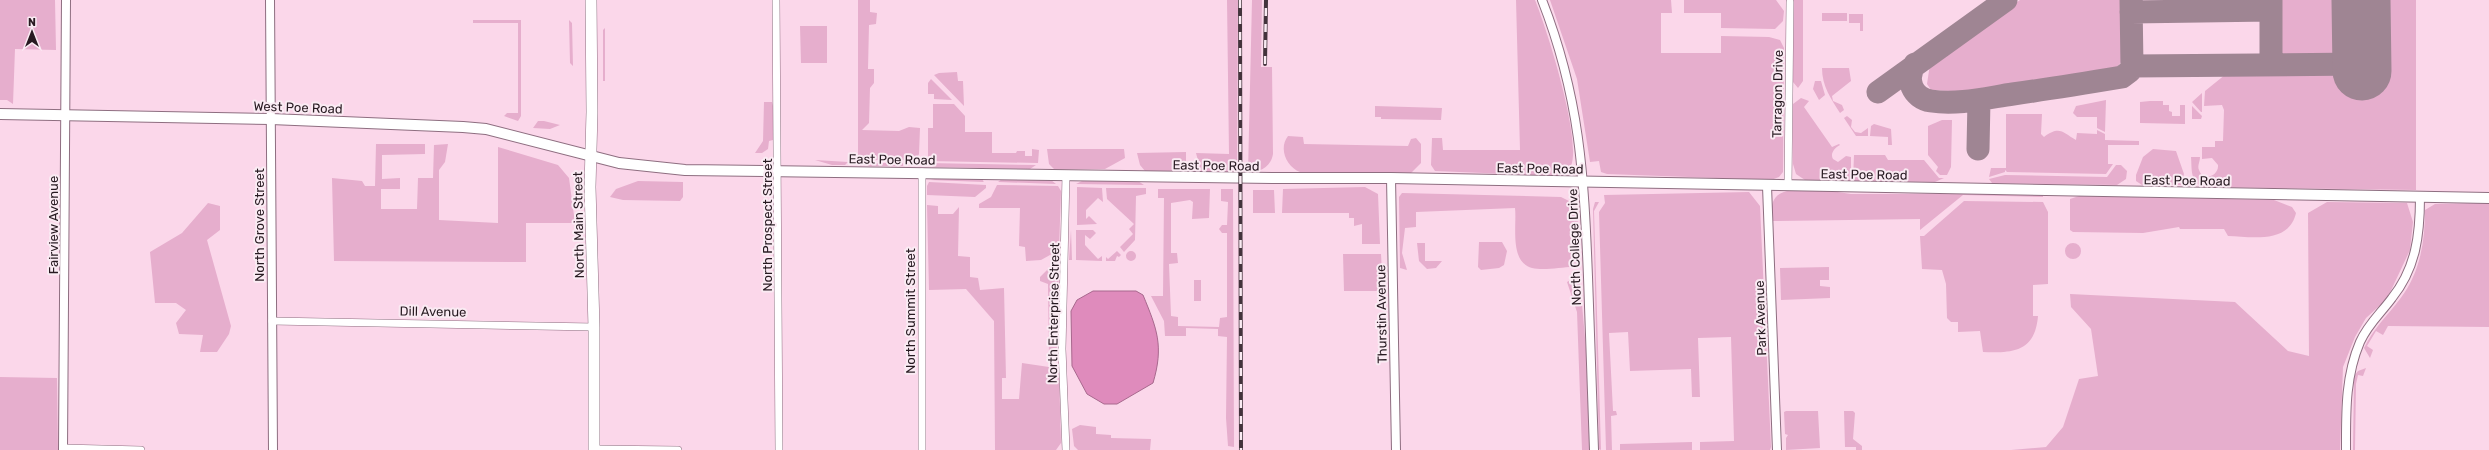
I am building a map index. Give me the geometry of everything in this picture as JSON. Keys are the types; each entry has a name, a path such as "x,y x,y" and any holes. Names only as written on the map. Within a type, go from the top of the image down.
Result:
{"main road":[{"name":"North Main Street","path":"591,0 590,187 594,327 594,449"},
{"name":"West Poe Road","path":"0,114 271,119 486,129 591,155"},
{"name":"East Poe Road","path":"591,155 619,162 685,170 1390,178 2489,198"}],"street":[{"name":"Fairview Avenue","path":"63,449 66,0"},
{"name":"North Grove Street","path":"270,0 273,450"},
{"name":"North Prospect Street","path":"776,0 779,171 779,450"},
{"name":"North College Drive","path":"1542,0 1558,43 1571,93 1584,182 1594,450"},
{"name":"Tarragon Drive","path":"1788,186 1790,2"},
{"name":"North Summit Street","path":"922,172 922,450"},
{"name":"North Enterprise Street","path":"1066,175 1062,349 1066,450"},
{"name":"Thurstin Avenue","path":"1390,178 1396,450"},
{"name":"Park Avenue","path":"1767,186 1777,450"},
{"path":"2346,450 2346,400 2351,368 2366,330 2400,288 2411,265 2419,240 2420,197"},
{"name":"Dill Avenue","path":"272,321 594,327"},
{"path":"63,449 141,450"},
{"path":"594,449 678,450"}],"shaded area":[{"path":"0,0 55,0 56,50 15,49 13,104 7,100 0,100"},
{"path":"858,0 870,0 870,12 877,13 876,24 869,25 868,69 874,69 874,83 870,88 869,123 862,130 899,131 909,127 920,128 919,154 916,160 858,160"},
{"path":"1227,0 1238,0 1237,173 1201,172 1196,153 1229,154"},
{"path":"1252,0 1262,0 1261,67 1272,67 1273,154 1272,159 1264,168 1248,173"},
{"path":"1516,0 1535,0 1555,58 1572,133 1573,153 1571,166 1563,166 1563,174 1557,176 1435,171 1431,165 1432,138 1442,138 1443,150 1520,150"},
{"path":"1550,0 1671,0 1672,13 1661,13 1661,53 1721,53 1721,36 1769,37 1780,40 1784,48 1783,172 1779,177 1771,180 1607,174 1601,172 1599,161 1590,162 1577,79"},
{"path":"1684,0 1776,0 1784,11 1783,21 1775,29 1721,28 1721,13 1684,13"},
{"path":"1794,0 1803,0 1803,81 1798,88 1793,82"},
{"path":"2020,0 2124,0 2124,59 2115,69 1967,92 1931,90 1927,84 1930,64"},
{"path":"2276,0 2351,0 2350,54 2347,56 2285,57 2276,51"},
{"path":"2371,0 2416,0 2416,190 2202,187 2198,184 2192,174 2191,157 2200,157 2198,167 2201,174 2207,177 2213,175 2218,169 2218,165 2212,158 2202,159 2202,147 2215,147 2215,141 2223,141 2224,110 2222,105 2204,106 2205,91 2226,74 2351,72 2352,79 2371,78"},
{"path":"1822,13 1847,13 1847,21 1822,21"},
{"path":"1849,14 1863,14 1863,31 1860,31 1860,23 1849,23"},
{"path":"473,20 521,20 521,116 518,121 504,116 507,113 518,113 518,23 473,23"},
{"path":"569,20 572,23 573,66 570,63"},
{"path":"800,26 827,26 827,63 801,63"},
{"path":"605,28 605,81 603,81 603,30"},
{"path":"1822,68 1849,68 1851,81 1832,96 1833,101 1842,105 1844,110 1840,113 1830,97 1825,86"},
{"path":"957,72 958,81 963,81 964,106 934,75 939,73"},
{"path":"931,79 952,100 934,99 934,94 928,94 928,83"},
{"path":"1815,81 1821,81 1825,95 1819,100 1813,89"},
{"path":"2202,93 2202,112 2201,112 2192,102"},
{"path":"1801,98 1809,101 1804,107 1832,147 1839,144 1840,145 1833,151 1833,159 1838,162 1846,156 1851,157 1851,181 1805,180 1796,174 1793,164 1793,104"},
{"path":"2106,100 2105,132 2097,128 2097,117 2077,117 2073,113 2076,106"},
{"path":"2163,101 2163,105 2169,105 2169,111 2172,112 2172,116 2180,116 2180,105 2185,105 2185,124 2140,123 2140,102"},
{"path":"764,102 772,102 774,110 773,140 769,141 768,149 762,153 755,153 763,141"},
{"path":"933,104 954,104 965,116 965,132 992,132 992,153 1016,153 1017,151 1025,151 1025,156 1032,156 1032,149 1039,150 1038,163 928,161 928,128 933,128"},
{"path":"1375,106 1442,108 1441,120 1381,119 1381,117 1375,117"},
{"path":"2192,106 2202,116 2201,119 2192,119"},
{"path":"2006,114 2042,114 2041,134 2044,137 2054,131 2061,131 2076,140 2077,133 2097,134 2097,130 2105,134 2105,140 2139,141 2139,145 2108,145 2108,164 2113,164 2106,174 2007,172 2005,170 2005,172 1989,177 1991,168 2006,168"},
{"path":"1847,116 1852,120 1851,127 1855,132 1861,133 1868,128 1868,136 1856,136 1844,118"},
{"path":"1942,120 1952,120 1951,167 1947,175 1940,175 1936,171 1938,167 1928,155 1928,126"},
{"path":"538,121 560,125 550,129 533,128"},
{"path":"1874,124 1891,129 1892,145 1888,145 1888,137 1870,136 1871,126"},
{"path":"1288,136 1303,137 1304,144 1408,146 1411,139 1416,138 1421,144 1421,163 1411,173 1300,172 1291,166 1285,157 1284,146"},
{"path":"376,144 425,144 425,154 382,155 382,179 400,178 400,189 381,189 381,209 417,209 418,178 433,178 434,145 448,144 445,162 439,170 439,220 498,223 498,147 558,165 569,178 575,223 526,223 526,262 334,261 332,178 362,181 365,186 375,186"},
{"path":"1047,149 1124,149 1125,158 1105,169 1054,169 1049,164"},
{"path":"2153,149 2176,151 2184,174 2181,185 2142,185 2136,181 2136,175 2143,157"},
{"path":"1186,152 1186,164 1183,171 1145,171 1140,165 1137,153"},
{"path":"1854,155 1885,155 1888,160 1924,160 1939,178 1944,178 1935,182 1853,181"},
{"path":"815,160 848,162 845,165 832,165"},
{"path":"858,163 867,163 860,166"},
{"path":"867,163 903,163 903,166 868,166"},
{"path":"928,163 1036,165 1030,169 934,167"},
{"path":"2116,165 2121,165 2127,171 2126,179 2117,185 1992,183 1989,179 2005,175 2107,177"},
{"path":"982,179 984,182 930,180"},
{"path":"1002,179 1051,180 1056,184 998,182"},
{"path":"1084,180 1138,181 1144,185 1076,184"},
{"path":"638,181 683,182 683,197 680,201 623,200 610,197 616,189"},
{"path":"929,182 986,185 986,188 975,197 927,195 927,186"},
{"path":"997,185 1058,186 1061,191 1059,250 1041,260 1026,261 1025,247 1019,246 1020,208 979,208 979,204 991,197"},
{"path":"1077,187 1102,188 1103,202 1098,198 1086,210 1086,219 1089,216 1097,224 1077,225"},
{"path":"1365,187 1378,194 1380,244 1362,244 1362,224 1354,226 1354,218 1349,218 1349,213 1282,213 1283,189"},
{"path":"1106,188 1146,188 1146,194 1136,196 1135,240 1124,252 1120,247 1133,234 1129,229 1134,224 1107,199"},
{"path":"1158,189 1210,189 1209,218 1192,219 1193,202 1190,200 1171,203 1171,253 1177,253 1178,263 1169,264 1171,316 1178,317 1178,326 1219,327 1220,318 1227,317 1227,233 1222,233 1219,229 1222,225 1227,225 1228,202 1221,201 1221,189 1233,189 1234,447 1228,446 1226,418 1227,337 1218,336 1218,329 1186,328 1186,336 1165,336 1164,321 1151,296 1163,296 1164,198 1158,198"},
{"path":"1803,189 1851,194 2043,194 2043,197 1963,195 1920,230 1920,219 1772,221 1773,202 1776,197 1782,193"},
{"path":"1253,190 1274,190 1275,213 1253,213"},
{"path":"1749,192 1760,206 1770,450 1700,450 1700,442 1734,441 1731,337 1698,338 1700,397 1692,397 1691,369 1630,371 1628,332 1609,333 1613,411 1616,411 1617,415 1611,416 1612,450 1606,450 1599,212 1605,203 1604,195"},
{"path":"1402,193 1561,197 1577,205 1579,262 1573,267 1547,269 1532,268 1525,264 1517,251 1515,208 1416,212 1416,227 1405,228 1402,253 1407,270 1400,268 1399,197"},
{"path":"2079,196 2274,200 2292,207 2296,213 2292,223 2286,230 2278,234 2258,237 2228,236 2224,229 2180,229 2179,227 2143,233 2073,232 2070,230 2070,199"},
{"path":"1964,201 2043,202 2048,212 2048,284 2033,285 2033,316 2038,316 2036,328 2032,337 2027,343 2021,348 2013,351 1983,352 1980,331 1958,332 1958,322 1951,322 1947,318 1946,284 1942,270 1922,269 1920,236 1924,236"},
{"path":"1595,202 1599,202 1594,211 1601,450 1599,449 1593,209"},
{"path":"2327,202 2407,203 2413,222 2410,250 2387,299 2366,318 2355,337 2343,367 2340,450 2011,450 2046,447 2063,427 2079,379 2098,376 2091,329 2071,307 2070,294 2235,302 2288,351 2309,356 2308,213"},
{"path":"208,203 220,206 220,230 207,240 231,326 229,334 217,352 200,352 203,335 179,334 176,323 186,310 176,303 155,303 150,252 182,233"},
{"path":"2489,203 2489,327 2388,326 2383,335 2376,331 2367,346 2373,350 2370,358 2364,348 2376,329 2407,289 2417,268 2424,234 2425,210 2435,204"},
{"path":"927,205 938,206 938,214 953,214 959,207 958,256 970,257 970,277 978,278 980,290 1004,288 1006,378 1002,378 1002,399 1019,399 1022,363 1049,367 1059,371 1061,443 1056,450 995,450 994,321 966,289 929,290"},
{"path":"1071,230 1072,260 1069,260"},
{"path":"1076,230 1093,230 1096,233 1090,239 1085,235 1085,245 1098,259 1102,256 1102,261 1076,260"},
{"path":"1479,242 1502,242 1507,251 1504,265 1499,268 1481,270 1478,267"},
{"path":"1417,243 1425,243 1425,261 1442,261 1436,268 1427,269 1419,261"},
{"path":"2073,243 2079,245 2081,251 2079,257 2073,259 2067,257 2065,251 2067,245"},
{"path":"1117,251 1121,255 1119,257 1117,256 1115,261 1106,261 1106,257 1108,259"},
{"path":"1129,251 1133,251 1135,252 1135,260 1129,261 1126,258 1126,254"},
{"path":"1343,254 1381,254 1383,291 1344,291"},
{"path":"1053,264 1059,264 1057,347 1055,353 1049,356 1048,284 1040,281 1040,277"},
{"path":"1829,267 1829,280 1820,280 1820,286 1830,287 1830,298 1781,300 1780,268"},
{"path":"1574,278 1580,282 1586,349 1590,450 1582,450 1577,312 1567,282"},
{"path":"1194,280 1201,280 1201,301 1194,301"},
{"path":"1093,291 1136,291 1143,295 1155,328 1158,358 1153,383 1117,404 1104,404 1087,394 1072,366 1071,311 1077,300"},
{"path":"2366,368 2363,376 2358,375 2356,384 2355,450 2353,450 2354,376 2358,371"},
{"path":"0,377 57,378 58,450 0,450"},
{"path":"1818,411 1820,448 1786,450 1786,438 1788,435 1785,434 1784,412"},
{"path":"1844,411 1853,411 1855,413 1853,439 1862,446 1862,450 1856,450 1856,447 1845,447"},
{"path":"1080,425 1096,427 1096,434 1111,435 1111,438 1151,439 1150,450 1078,450 1074,446 1072,429"},
{"path":"1692,442 1692,450 1620,450 1620,444"}],"taxiway":[{"path":"1878,92 2006,0"},
{"path":"1915,64 1911,76 1912,87 1915,92 1924,99 1941,102 1972,100 2122,77 2130,71 2132,66 2131,0"},
{"path":"2271,0 2271,65"},
{"path":"2131,12 2271,10"},
{"path":"2132,66 2362,64"},
{"path":"1978,149 1979,100"}],"runway":[{"path":"2361,0 2362,71"}],"railway":[{"path":"1240,0 1241,450"},
{"path":"1265,64 1266,0"}]}
